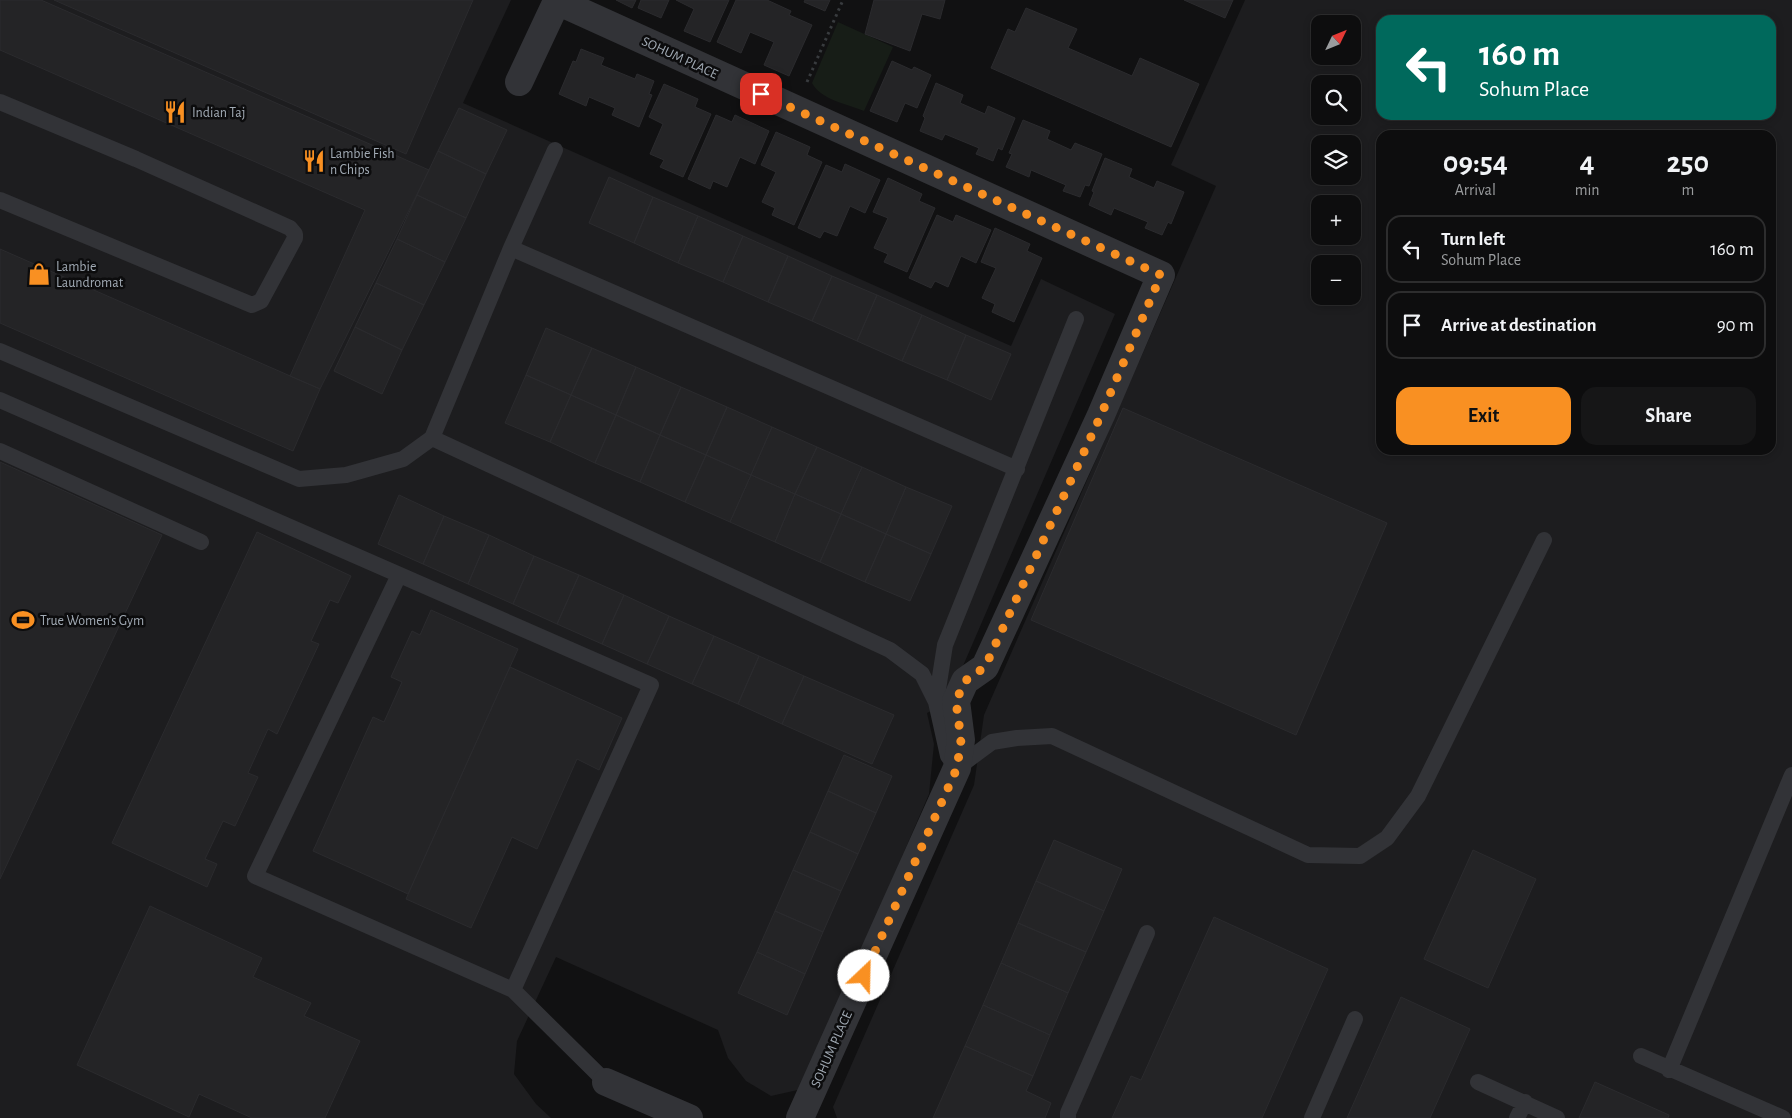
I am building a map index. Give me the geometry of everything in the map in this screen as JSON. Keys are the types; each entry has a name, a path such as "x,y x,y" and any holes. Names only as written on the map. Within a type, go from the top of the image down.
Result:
{"street":[{"name":"SOHUM PLACE","path":"519,82 557,1 1161,275 1101,415 985,667 965,681 956,701 961,740 957,768 800,1118"},
{"path":"606,1082 689,1118"}],"lane":[{"path":"0,102 136,159 290,228 295,234 295,238 260,301 252,305 0,200"},
{"path":"0,351 299,479 346,475 403,459 432,438 511,248 555,150"},
{"path":"511,248 1016,469"},
{"path":"936,702 945,645 1076,319"},
{"path":"0,400 650,685 513,990"},
{"path":"432,438 890,650 922,674 936,702 948,756 957,768 992,742 1052,736 1308,855 1360,856 1387,838 1418,796 1544,540"},
{"path":"0,451 201,542"},
{"path":"399,575 255,876 513,990 606,1082"},
{"path":"1669,1070 1792,775"},
{"path":"1068,1118 1147,933"},
{"path":"1312,1118 1355,1019"},
{"path":"1641,1056 1669,1070 1783,1118"},
{"path":"1478,1082 1557,1118"},
{"path":"1518,1118 1525,1102"}],"path":[{"path":"795,109 843,0"}],"shaded area":[{"path":"0,0 511,0 463,103 1011,346 1041,279 1115,314 947,703 927,713 934,744 929,794 802,1089 771,1096 746,1081 728,1058 718,1030 556,957 517,1041 514,1074 536,1104 551,1118 0,1118"},
{"path":"1245,0 1792,0 1792,1118 837,1118 833,1107 974,785 984,715 1216,186 1171,165"},
{"path":"838,22 893,47 864,111 842,104 822,94 812,83"}],"building":[{"path":"0,0 41,0 429,170 320,389 290,376 365,210 0,50"},
{"path":"54,0 473,0 406,154"},
{"path":"616,0 636,0 632,8"},
{"path":"641,0 669,0 661,18 638,8"},
{"path":"676,0 729,0 710,42 684,31 694,9"},
{"path":"736,0 767,0 791,11 789,15 812,25 789,76 764,65 774,42 750,32 741,53 717,42"},
{"path":"805,0 830,0 825,11 804,2"},
{"path":"874,0 945,0 940,19 922,14 910,51 865,34"},
{"path":"1184,0 1233,0 1225,18"},
{"path":"1026,8 1077,29 1068,48 1132,76 1140,58 1199,84 1171,147 991,68 1008,29 1015,32"},
{"path":"581,49 604,58 601,65 635,79 637,74 654,81 649,94 652,95 639,127 612,115 615,108 589,97 586,106 559,94 573,61 576,62"},
{"path":"892,61 912,70 914,67 931,75 917,108 905,103 897,122 870,111"},
{"path":"936,83 963,95 960,103 985,114 988,106 1015,118 1002,150 998,148 993,161 976,154 979,148 945,134 942,140 920,131 925,118 923,116"},
{"path":"664,84 698,99 695,107 711,114 683,177 660,167 664,160 650,154 663,124 649,117"},
{"path":"459,108 507,130 486,174 438,151"},
{"path":"716,115 732,122 735,115 769,131 755,164 740,157 727,187 713,181 710,189 688,179"},
{"path":"1023,120 1050,131 1047,139 1071,150 1075,143 1102,154 1089,186 1085,185 1080,197 1063,191 1066,185 1031,170 1029,177 1006,167 1012,154 1009,153"},
{"path":"776,132 810,147 807,155 822,162 794,225 772,215 775,208 762,202 776,172 761,165"},
{"path":"438,151 486,174 466,218 417,195"},
{"path":"1105,158 1132,169 1129,177 1154,188 1157,181 1184,192 1171,224 1168,222 1162,235 1145,228 1148,222 1114,208 1111,215 1089,205 1094,192 1092,191"},
{"path":"845,164 880,180 865,213 850,206 837,236 824,231 820,238 798,228 826,165 842,172"},
{"path":"609,177 653,197 634,243 589,223"},
{"path":"888,178 922,194 919,201 935,208 907,272 884,262 888,254 874,248 888,218 873,212"},
{"path":"417,195 466,218 445,262 397,239"},
{"path":"653,197 698,216 678,263 634,243"},
{"path":"937,215 953,222 956,215 991,230 976,263 961,256 948,287 935,281 931,288 909,278"},
{"path":"698,216 743,236 723,282 678,263"},
{"path":"995,228 1030,244 1027,251 1042,258 1014,322 992,312 995,304 982,298 996,268 981,262"},
{"path":"743,236 788,256 768,302 723,282"},
{"path":"397,239 445,262 424,305 376,283"},
{"path":"0,249 320,389 293,451 0,323"},
{"path":"788,256 832,276 812,321 768,302"},
{"path":"832,276 877,295 857,341 812,321"},
{"path":"376,283 424,305 402,350 355,327"},
{"path":"877,295 922,315 902,361 857,341"},
{"path":"922,315 966,335 947,380 902,361"},
{"path":"355,327 402,350 382,394 334,371"},
{"path":"546,328 592,348 571,395 526,375"},
{"path":"966,335 1011,354 991,400 947,380"},
{"path":"592,348 636,367 616,415 571,395"},
{"path":"636,367 681,387 660,435 616,415"},
{"path":"526,375 571,395 550,442 505,423"},
{"path":"681,387 727,407 706,455 660,435"},
{"path":"571,395 616,415 595,463 550,442"},
{"path":"727,407 772,427 751,475 706,455"},
{"path":"1123,408 1387,523 1296,735 1031,620"},
{"path":"616,415 660,435 640,482 595,463"},
{"path":"772,427 817,447 795,494 751,475"},
{"path":"660,435 706,455 685,502 640,482"},
{"path":"817,447 862,467 841,514 795,494"},
{"path":"706,455 751,475 730,522 685,502"},
{"path":"0,462 162,535 0,879"},
{"path":"862,467 906,487 886,534 841,514"},
{"path":"751,475 795,494 775,542 730,522"},
{"path":"906,487 952,506 931,554 886,534"},
{"path":"795,494 841,514 820,562 775,542"},
{"path":"399,495 444,516 423,564 378,544"},
{"path":"841,514 886,534 865,582 820,562"},
{"path":"444,516 489,535 468,584 423,564"},
{"path":"257,532 351,576 338,603 330,600 311,641 319,644 277,734 268,729 248,773 258,777 235,826 223,821 205,859 217,864 207,887 112,843"},
{"path":"886,534 931,554 910,601 865,582"},
{"path":"489,535 534,556 513,604 468,584"},
{"path":"534,556 579,575 557,624 513,604"},
{"path":"579,575 624,595 602,644 557,624"},
{"path":"624,595 669,616 647,664 602,644"},
{"path":"431,610 518,649 408,894 313,851 373,717 384,722 402,682 391,677 412,631 420,635"},
{"path":"669,616 714,636 692,684 647,664"},
{"path":"714,636 759,656 738,704 692,684"},
{"path":"759,656 804,676 782,724 738,704"},
{"path":"510,667 622,718 599,770 577,759 537,849 512,837 471,928 406,899"},
{"path":"804,676 894,715 872,764 782,724"},
{"path":"844,755 892,776 876,813 828,791"},
{"path":"828,791 876,813 858,854 810,832"},
{"path":"810,832 858,854 841,891 793,870"},
{"path":"1054,840 1122,869 1104,911 1036,881"},
{"path":"1473,850 1536,879 1488,988 1424,959"},
{"path":"793,870 841,891 823,932 775,911"},
{"path":"1036,881 1104,911 1086,952 1018,923"},
{"path":"150,906 262,958 253,977 311,1003 304,1016 360,1041 325,1118 252,1118 199,1094 189,1117 77,1065"},
{"path":"775,911 823,932 805,974 757,952"},
{"path":"1214,917 1328,969 1262,1118 1112,1118 1131,1076 1141,1080"},
{"path":"1018,923 1086,952 1068,993 1001,963"},
{"path":"757,952 805,974 787,1015 738,993"},
{"path":"1001,963 1068,993 1050,1035 983,1005"},
{"path":"1401,997 1470,1029 1430,1118 1347,1118"},
{"path":"983,1005 1050,1035 1033,1076 965,1046"},
{"path":"965,1046 1033,1076 1026,1091 1051,1103 1045,1118 933,1118"},
{"path":"1595,1082 1669,1115 1668,1118 1579,1118"}],"place":[{"name":"Indian Taj","path":"175,112"},
{"name":"Lambie Fish n Chips","path":"314,161"},
{"name":"Lambie Laundromat","path":"39,274"},
{"name":"True Women's Gym","path":"23,620"}],"route":[{"path":"761,94 1161,275 1101,415 985,667 976,676 965,681 956,701 961,740 957,768 864,976"}]}
